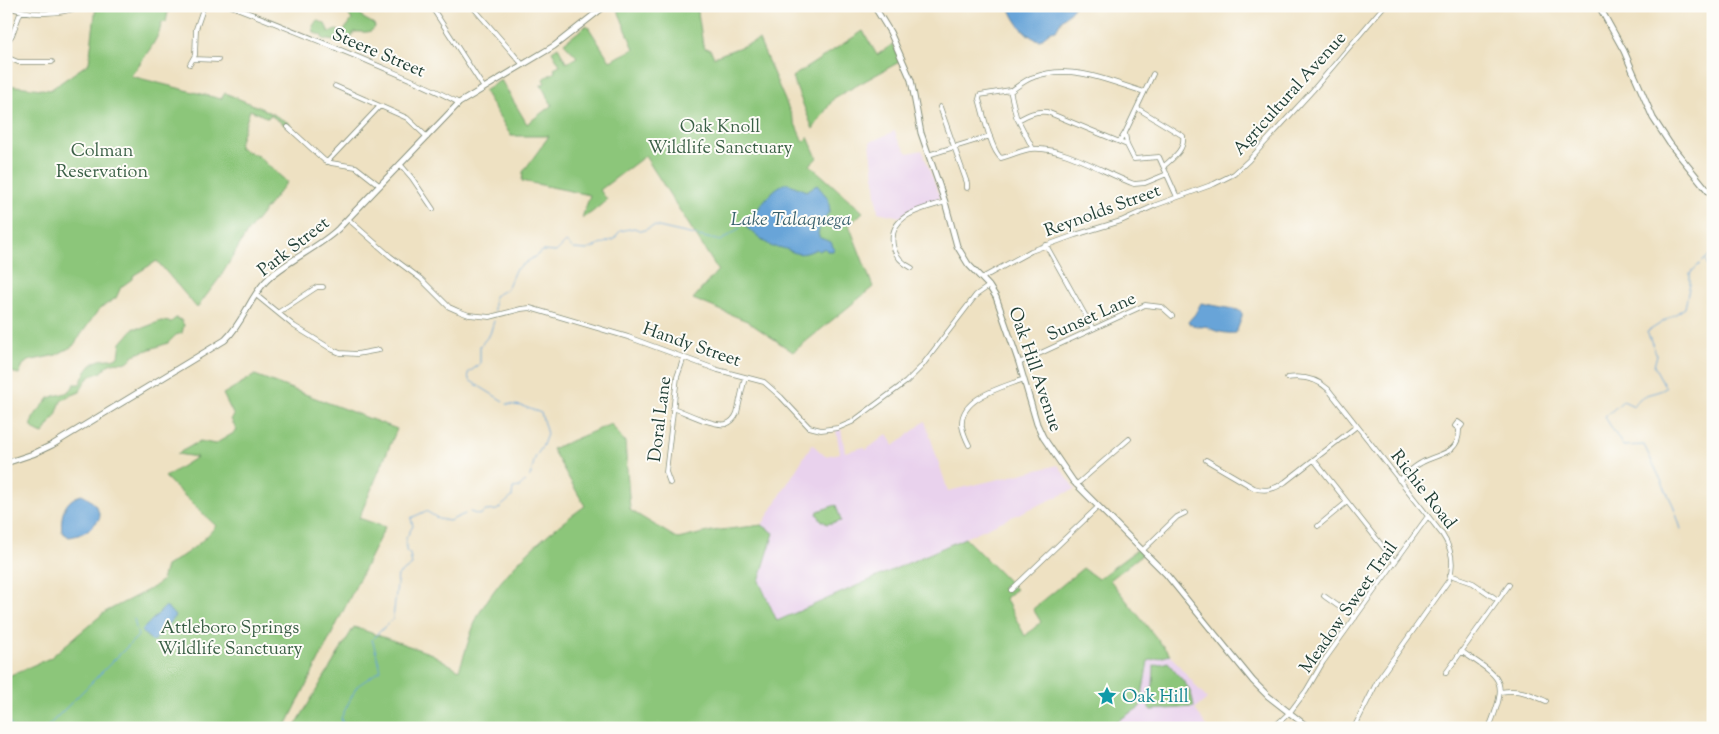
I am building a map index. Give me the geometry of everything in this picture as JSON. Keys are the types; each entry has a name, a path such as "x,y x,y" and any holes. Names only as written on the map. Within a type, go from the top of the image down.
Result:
{"main road":[{"name":"Park Street","path":"6,463 41,450 216,346 232,333 256,295 272,275 321,243 348,219 459,103 564,39 605,6"},
{"name":"Oak Hill Avenue","path":"874,6 890,32 907,68 913,87 921,133 945,202 957,246 968,264 989,286 999,305 1020,363 1040,430 1059,462 1076,485 1143,550 1181,591 1253,681 1268,696 1309,728"},
{"path":"1599,6 1624,51 1653,118 1670,144 1713,197"}],"street":[{"path":"7,6 21,11 50,13 63,12 84,6"},
{"path":"190,64 194,59 196,29 204,6"},
{"name":"Steere Street","path":"231,6 394,72 442,93 459,103"},
{"path":"431,6 484,88"},
{"path":"472,6 522,65"},
{"name":"Agricultural Avenue","path":"1234,174 1313,90 1384,6"},
{"path":"6,43 12,35 21,11"},
{"path":"6,57 18,62 52,62"},
{"path":"194,59 218,60"},
{"path":"1144,92 1079,73 1046,74 1030,78 1011,91 980,96 979,99 996,153 1001,158 1033,149 1060,152 1134,184 1146,183 1167,174"},
{"path":"1120,142 1153,74"},
{"path":"335,86 407,118 428,136"},
{"path":"1011,91 1018,120 1033,149"},
{"path":"327,162 380,106"},
{"path":"940,107 967,188"},
{"path":"1137,108 1183,136 1184,144 1181,150 1164,166"},
{"path":"1018,120 1039,111 1047,112 1127,144"},
{"path":"288,127 327,162 356,167 379,185"},
{"path":"1125,133 1127,144 1134,159 1159,157 1177,197"},
{"path":"928,155 990,136"},
{"path":"400,164 433,209"},
{"name":"Reynolds Street","path":"982,278 1046,245 1121,221 1177,197 1214,184 1234,174"},
{"path":"912,268 904,264 894,252 892,238 896,224 909,214 945,202"},
{"name":"Handy Street","path":"348,219 391,257 421,279 458,311 468,315 490,317 521,309 540,310 628,337 718,370 764,382 809,427 821,430 843,426 869,410 912,377 976,296 989,286"},
{"path":"1046,245 1093,329"},
{"path":"279,312 316,287 323,287"},
{"path":"256,295 294,326 333,350 340,353 357,354 379,350"},
{"name":"Sunset Lane","path":"1020,363 1145,305 1162,307 1172,316"},
{"name":"Doral Lane","path":"670,484 666,472 673,408 677,377 684,357"},
{"path":"673,408 719,424 729,423 737,413 745,377"},
{"name":"Richie Road","path":"1287,378 1307,378 1323,385 1333,394 1442,534 1450,548 1452,564 1444,589 1372,689 1354,728"},
{"path":"969,445 962,426 964,412 970,404 976,398 1024,379"},
{"path":"1206,460 1254,488 1266,490 1282,485 1357,426"},
{"path":"1400,480 1423,462 1450,450 1458,440 1459,429"},
{"path":"1076,485 1129,439"},
{"path":"1314,460 1395,562"},
{"path":"1318,526 1347,502"},
{"path":"1011,590 1098,507"},
{"path":"1143,550 1177,516 1185,513"},
{"name":"Meadow Sweet Trail","path":"1274,728 1290,712 1306,691 1320,668 1428,516"},
{"path":"1450,575 1473,582 1498,600"},
{"path":"1446,673 1509,585"},
{"path":"1324,596 1355,618"},
{"path":"1461,651 1489,670 1496,678 1500,700 1489,728"},
{"path":"1500,692 1513,690 1525,692 1546,701"}],"shaded area":[{"path":"895,131 897,138 908,153 922,150 940,197 936,202 909,211 900,217 878,212 870,142"},
{"path":"925,421 948,491 1058,465 1075,489 777,621 759,581 774,533 762,525 812,444 825,456 840,453 836,430 841,429 845,452 864,447 866,450 887,434 894,446"},
{"path":"1170,655 1207,699 1195,709 1208,728 1106,728 1140,707 1148,661"}],"green space":[{"name":"Colman Reservation","path":"96,6 165,6 168,12 166,22 161,23 158,36 131,76 221,99 225,93 263,109 289,123 288,127 270,115 268,118 250,110 239,148 258,156 287,182 248,231 221,276 197,308 157,261 134,275 132,279 121,287 116,298 99,309 73,346 56,355 28,361 23,365 19,374 6,371 6,85 50,90 89,63"},
{"path":"331,6 351,6 359,10 363,18 374,24 375,27 368,32 354,32 349,42 345,43 323,39 321,35 314,33 313,26 317,20 325,24 329,32 337,30 342,33 352,20 347,12 331,8"},
{"name":"Oak Knoll Wildlife Sanctuary","path":"616,6 697,6 703,45 705,48 710,49 714,57 759,40 803,142 808,137 817,158 810,165 863,212 849,225 873,287 793,352 747,321 693,299 718,270 645,156 600,190 607,200 582,218 590,195 522,181 523,172 549,136 511,136 484,91 501,80 527,124 552,105 541,85 545,83 543,79 555,72 554,68 560,65 552,51 558,47 567,63 577,57 564,43 587,25 610,61 634,49"},
{"name":"Oak Knoll Wildlife Sanctuary","path":"863,31 877,55 893,44 901,61 834,98 813,129 792,77"},
{"path":"176,318 181,320 184,325 182,333 176,335 168,343 133,355 128,361 107,365 103,371 87,379 80,392 61,401 56,415 43,434 36,431 32,426 34,417 49,398 70,391 74,384 80,384 87,370 96,362 119,356 121,343 134,328 143,328 161,321 171,322"},
{"name":"Attleboro Springs Wildlife Sanctuary","path":"255,375 397,429 359,518 385,527 285,728 6,728 6,677 50,658 105,612 154,587 162,580 166,566 193,548 216,526 165,477 197,457 177,454 200,441 215,444 237,431 231,419 234,416 223,394"},
{"path":"611,424 625,442 630,510 678,539 712,531 762,525 774,533 759,581 777,621 965,538 1016,589 1005,598 1025,636 1041,622 1033,609 1083,568 1098,579 1138,549 1143,554 1110,580 1170,655 1148,661 1140,707 1106,728 294,728 354,627 432,654 459,670 477,618 501,581 540,541 585,506 552,449"},
{"path":"836,505 841,521 827,524 821,520 817,514 818,511"},
{"path":"1168,662 1190,692 1194,707 1151,710 1149,708 1149,690 1153,686 1154,666"}],"water":[{"path":"1011,6 1075,6 1061,21 1056,30 1051,31 1040,40 1030,36 1021,28 1010,8"},
{"name":"Lake Talaquega","path":"787,183 806,191 817,185 828,198 830,211 821,222 818,234 820,238 831,242 833,251 827,251 825,248 803,254 779,247 772,247 747,228 748,222 765,200 781,185"},
{"path":"1201,303 1238,310 1242,313 1236,333 1221,332 1206,326 1201,327 1189,324 1188,322"},
{"path":"82,495 94,504 100,517 87,531 69,537 62,532 63,514 71,500"},
{"path":"166,606 175,616 153,642 141,631"}],"waterway":[{"path":"494,312 494,296 507,289 515,270 543,251 556,252 566,242 574,249 587,250 614,239 620,231 634,228 642,231 654,226 721,241 741,227"},
{"path":"1681,529 1673,505 1644,445 1623,446 1605,417 1623,401 1634,406 1644,396 1666,388 1654,366 1657,355 1647,332 1685,308 1690,273 1713,252"},
{"path":"1706,260 1709,269 1713,272"},
{"path":"494,321 490,334 480,346 480,364 468,373 469,380 503,401"},
{"path":"470,512 479,515 486,511 497,510 512,497 513,488 520,487 530,477 535,458 547,434 541,413 522,406 507,404"},
{"path":"344,728 341,718 357,686 381,670 372,639 393,619 398,575 412,565 410,554 406,551 406,538 413,526 411,518 426,511 439,519 449,521 465,514"},
{"path":"46,728 138,636 134,619"},
{"path":"6,715 12,728"}],"place":[{"name":"Oak Hill","path":"1107,696"}]}
